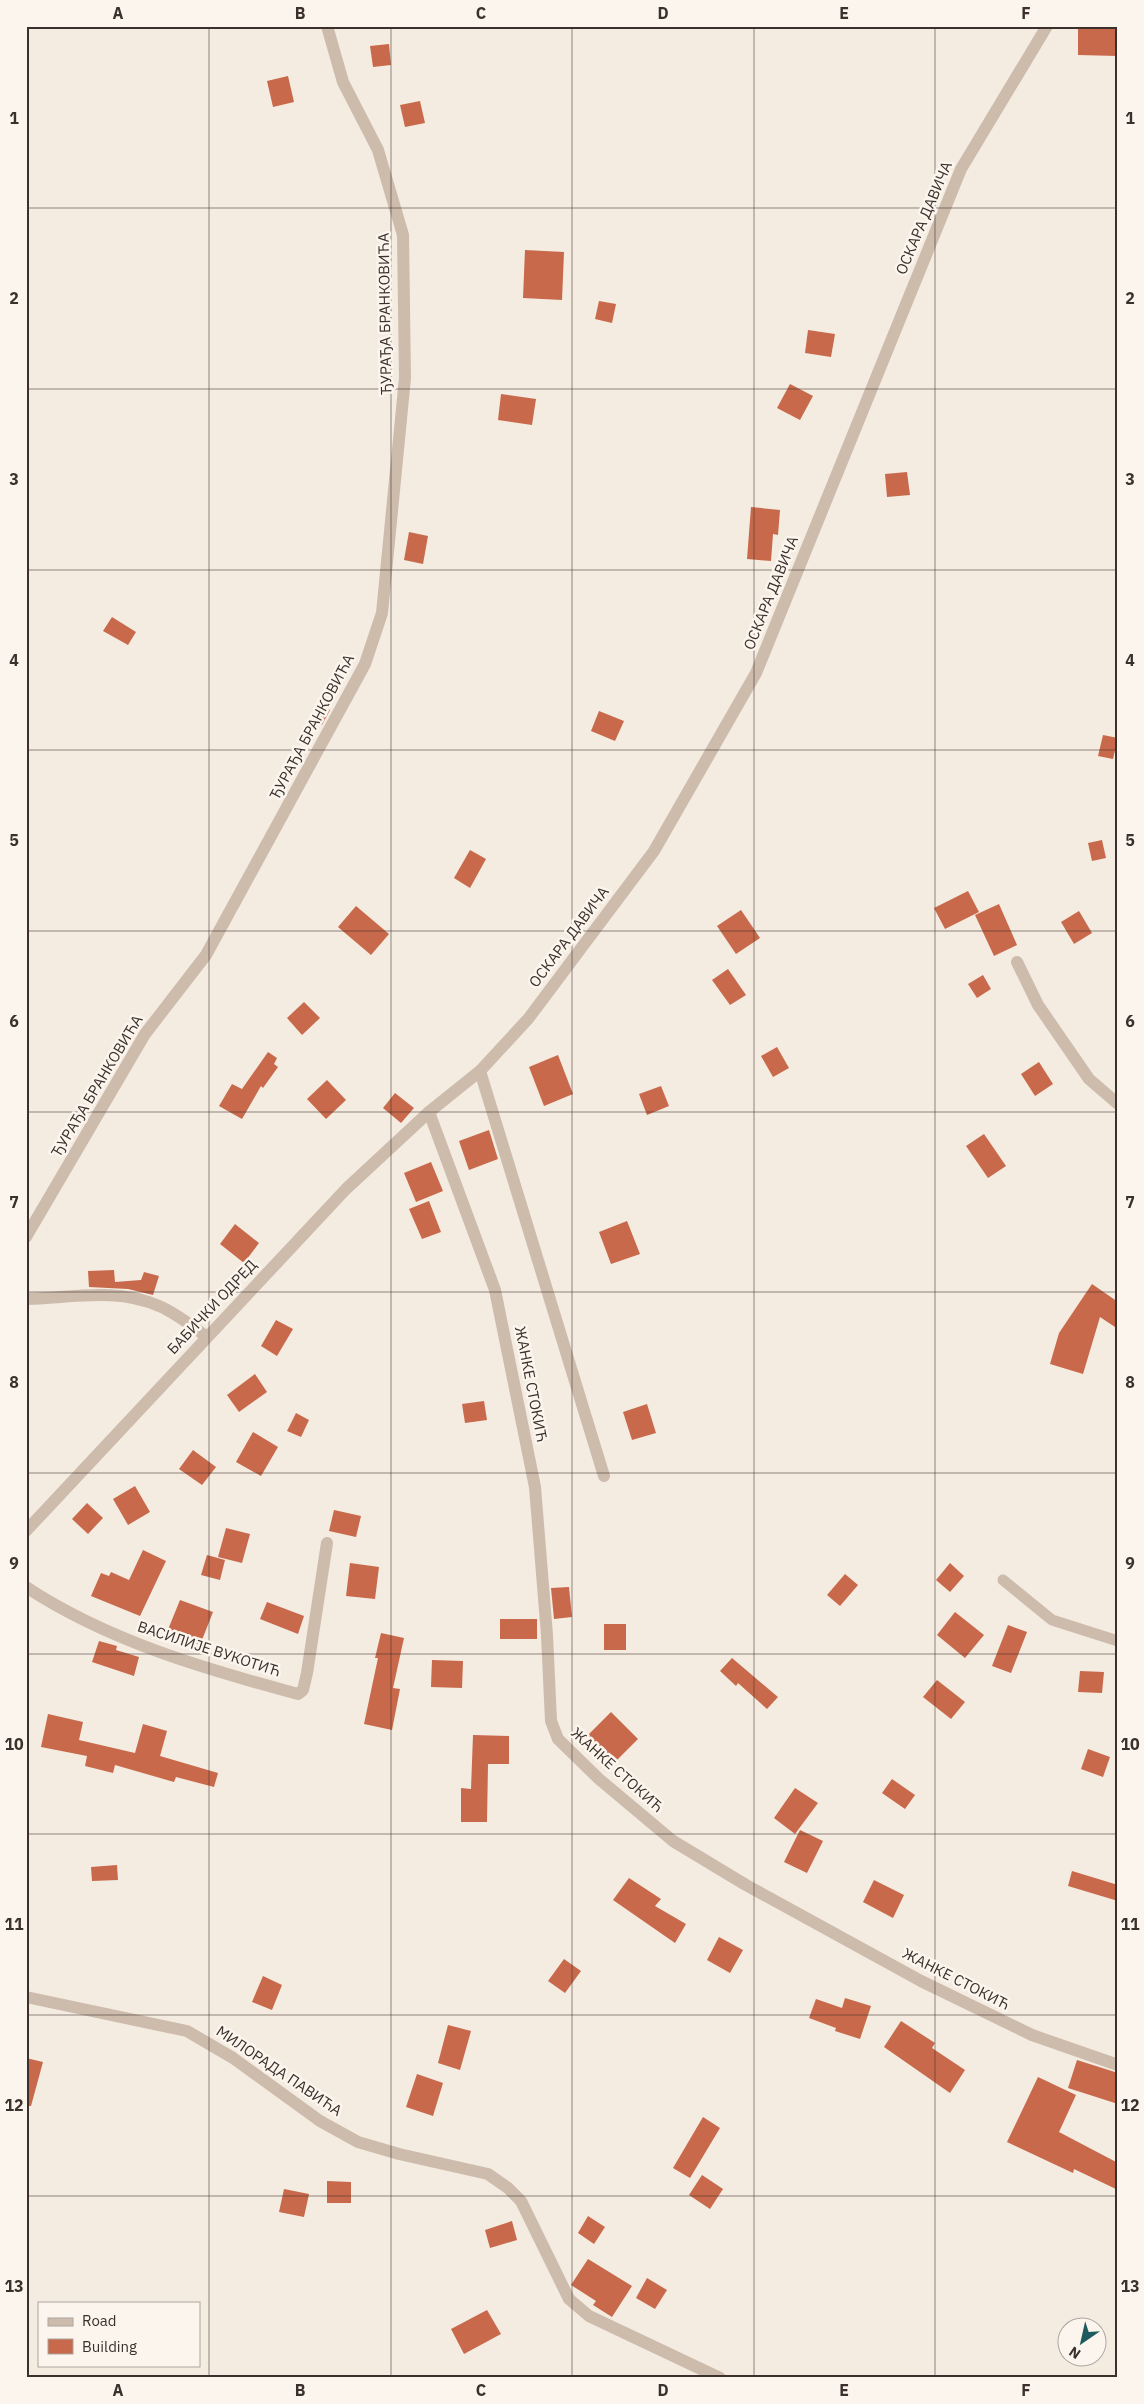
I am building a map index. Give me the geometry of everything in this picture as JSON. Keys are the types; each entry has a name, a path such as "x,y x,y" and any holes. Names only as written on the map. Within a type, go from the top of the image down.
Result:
{"street":[{"name":"ЂУРАЂА БРАНКОВИЋА","path":"26,1237 145,1034 206,955 365,664 382,612 405,378 403,235 378,150 343,82 327,26"},
{"name":"ОСКАРА ДАВИЧА","path":"429,1112 480,1071 528,1019 654,851 756,673 961,169 1047,26"},
{"path":"1017,962 1038,1006 1089,1079 1118,1104"},
{"path":"480,1071 604,1476"},
{"name":"БАБИЧКИ ОДРЕД","path":"26,1531 346,1189 429,1112"},
{"name":"ЖАНКЕ СТОКИЋ","path":"429,1112 495,1290 535,1487 547,1635 551,1721 558,1739 599,1779 673,1841 746,1886 930,1985 1032,2035 1118,2065"},
{"path":"26,1299 112,1295 130,1296 161,1307 207,1337"},
{"name":"ВАСИЛИЈЕ ВУКОТИЋ","path":"26,1587 99,1628 224,1674 298,1694 303,1690 307,1673 327,1543"},
{"name":"МИЛОРАДА ПАВИЋА","path":"26,1997 187,2031 233,2058 320,2121 358,2142 399,2154 488,2174 508,2188 521,2201 569,2298 578,2309 720,2378"}],"lane":[{"path":"1003,1580 1052,1620 1118,1641"}],"building":[{"path":"1078,26 1118,26 1118,56 1078,55"},
{"path":"389,44 391,65 373,67 370,46"},
{"path":"288,76 294,102 273,107 267,81"},
{"path":"420,101 425,123 405,127 400,105"},
{"path":"525,250 564,252 562,300 523,298"},
{"path":"599,301 616,304 612,323 595,319"},
{"path":"808,330 835,334 831,357 805,353"},
{"path":"790,384 813,396 800,420 777,408"},
{"path":"501,394 536,399 532,425 498,420"},
{"path":"907,472 910,495 887,497 885,474"},
{"path":"751,507 780,510 778,535 773,534 771,561 747,559"},
{"path":"409,532 428,536 423,564 404,560"},
{"path":"112,617 136,632 128,645 103,631"},
{"path":"323,706 330,710 322,725 316,721"},
{"path":"599,711 624,721 615,741 591,731"},
{"path":"1103,735 1118,738 1113,759 1098,756"},
{"path":"1102,840 1106,858 1092,861 1088,843"},
{"path":"470,850 486,859 470,888 454,878"},
{"path":"968,891 979,912 945,929 934,908"},
{"path":"999,904 1017,945 994,956 975,915"},
{"path":"356,906 389,934 371,955 338,927"},
{"path":"741,910 760,938 736,954 717,926"},
{"path":"1079,911 1092,933 1074,944 1061,922"},
{"path":"728,969 746,995 730,1005 712,980"},
{"path":"983,975 991,989 977,998 968,984"},
{"path":"304,1002 320,1018 302,1035 287,1018"},
{"path":"777,1047 789,1068 773,1077 761,1056"},
{"path":"268,1052 277,1058 274,1064 278,1067 263,1088 261,1086 242,1119 219,1106 232,1084 242,1089"},
{"path":"558,1055 573,1094 544,1106 529,1067"},
{"path":"1039,1062 1053,1084 1035,1096 1021,1074"},
{"path":"327,1080 346,1100 326,1119 307,1099"},
{"path":"661,1086 669,1106 647,1115 639,1094"},
{"path":"395,1093 414,1108 401,1123 383,1108"},
{"path":"489,1130 498,1159 469,1170 459,1141"},
{"path":"984,1134 1006,1166 988,1178 966,1146"},
{"path":"431,1162 443,1191 416,1202 404,1173"},
{"path":"429,1201 441,1232 422,1239 409,1209"},
{"path":"627,1221 640,1254 611,1264 599,1232"},
{"path":"235,1224 259,1243 244,1263 220,1244"},
{"path":"114,1270 115,1282 141,1280 144,1272 159,1276 153,1295 128,1289 89,1287 88,1271"},
{"path":"1092,1284 1118,1302 1118,1329 1100,1317 1083,1374 1050,1364 1059,1333"},
{"path":"276,1320 293,1329 277,1356 261,1346"},
{"path":"255,1374 267,1392 239,1412 227,1395"},
{"path":"484,1401 487,1420 465,1423 462,1404"},
{"path":"647,1404 656,1433 632,1440 623,1412"},
{"path":"296,1413 309,1420 301,1437 287,1431"},
{"path":"253,1432 278,1447 261,1476 236,1462"},
{"path":"193,1450 216,1467 202,1485 179,1469"},
{"path":"135,1486 150,1512 128,1525 113,1499"},
{"path":"87,1503 103,1518 88,1534 72,1519"},
{"path":"334,1510 361,1516 356,1537 329,1531"},
{"path":"226,1528 250,1534 242,1563 218,1557"},
{"path":"143,1550 166,1561 140,1616 91,1596 101,1573 109,1576 111,1572 129,1580"},
{"path":"207,1555 225,1560 220,1580 201,1575"},
{"path":"350,1563 379,1567 375,1599 346,1596"},
{"path":"950,1563 964,1576 950,1592 936,1580"},
{"path":"845,1574 858,1585 840,1606 827,1595"},
{"path":"569,1587 572,1617 554,1619 551,1588"},
{"path":"180,1600 213,1612 200,1645 167,1632"},
{"path":"267,1602 304,1616 298,1634 260,1619"},
{"path":"955,1612 984,1635 965,1658 937,1635"},
{"path":"500,1619 537,1619 537,1639 500,1639"},
{"path":"604,1624 626,1624 626,1650 604,1650"},
{"path":"1008,1625 1027,1632 1011,1673 992,1666"},
{"path":"381,1633 404,1638 393,1688 400,1689 392,1730 364,1724 378,1658 375,1658"},
{"path":"99,1641 117,1646 116,1650 139,1657 134,1676 92,1662"},
{"path":"732,1658 778,1697 767,1709 738,1683 736,1686 720,1671"},
{"path":"432,1660 463,1661 462,1688 431,1687"},
{"path":"1080,1671 1104,1672 1102,1693 1078,1692"},
{"path":"937,1680 965,1702 951,1719 923,1697"},
{"path":"611,1712 638,1739 615,1762 588,1735"},
{"path":"48,1714 83,1722 79,1740 135,1753 143,1724 167,1731 160,1756 218,1773 214,1787 176,1777 174,1782 115,1765 113,1773 85,1766 87,1756 41,1747"},
{"path":"473,1735 509,1736 509,1764 488,1764 487,1822 461,1822 461,1788 471,1789"},
{"path":"1088,1749 1110,1757 1103,1777 1081,1769"},
{"path":"892,1779 915,1795 905,1809 882,1793"},
{"path":"795,1788 818,1803 795,1834 774,1818"},
{"path":"800,1830 823,1841 807,1873 784,1862"},
{"path":"117,1865 118,1880 92,1881 91,1867"},
{"path":"1072,1871 1118,1885 1118,1901 1068,1886"},
{"path":"629,1878 661,1899 655,1906 686,1924 675,1943 613,1900"},
{"path":"874,1880 904,1895 893,1918 863,1902"},
{"path":"719,1937 743,1950 730,1973 707,1960"},
{"path":"564,1959 581,1971 565,1993 548,1981"},
{"path":"263,1976 282,1985 272,2010 252,2002"},
{"path":"845,1998 871,2006 860,2039 835,2031 836,2028 809,2018 816,1999 842,2008"},
{"path":"901,2021 935,2043 932,2048 965,2070 950,2093 884,2047"},
{"path":"448,2025 471,2031 460,2070 438,2063"},
{"path":"26,2058 43,2062 31,2106 26,2106"},
{"path":"1077,2060 1118,2073 1118,2104 1068,2088"},
{"path":"417,2074 443,2083 433,2116 406,2107"},
{"path":"1038,2077 1076,2095 1059,2132 1118,2163 1118,2190 1074,2169 1073,2173 1007,2142"},
{"path":"703,2117 720,2128 690,2178 673,2168"},
{"path":"702,2175 723,2189 710,2209 689,2195"},
{"path":"327,2181 351,2182 351,2203 327,2203"},
{"path":"284,2189 309,2194 304,2217 279,2212"},
{"path":"588,2216 605,2227 594,2244 578,2233"},
{"path":"512,2221 517,2240 490,2248 485,2230"},
{"path":"588,2259 632,2286 612,2317 593,2305 596,2301 571,2285"},
{"path":"647,2278 667,2290 655,2309 636,2298"},
{"path":"487,2310 501,2334 464,2354 451,2329"}]}
